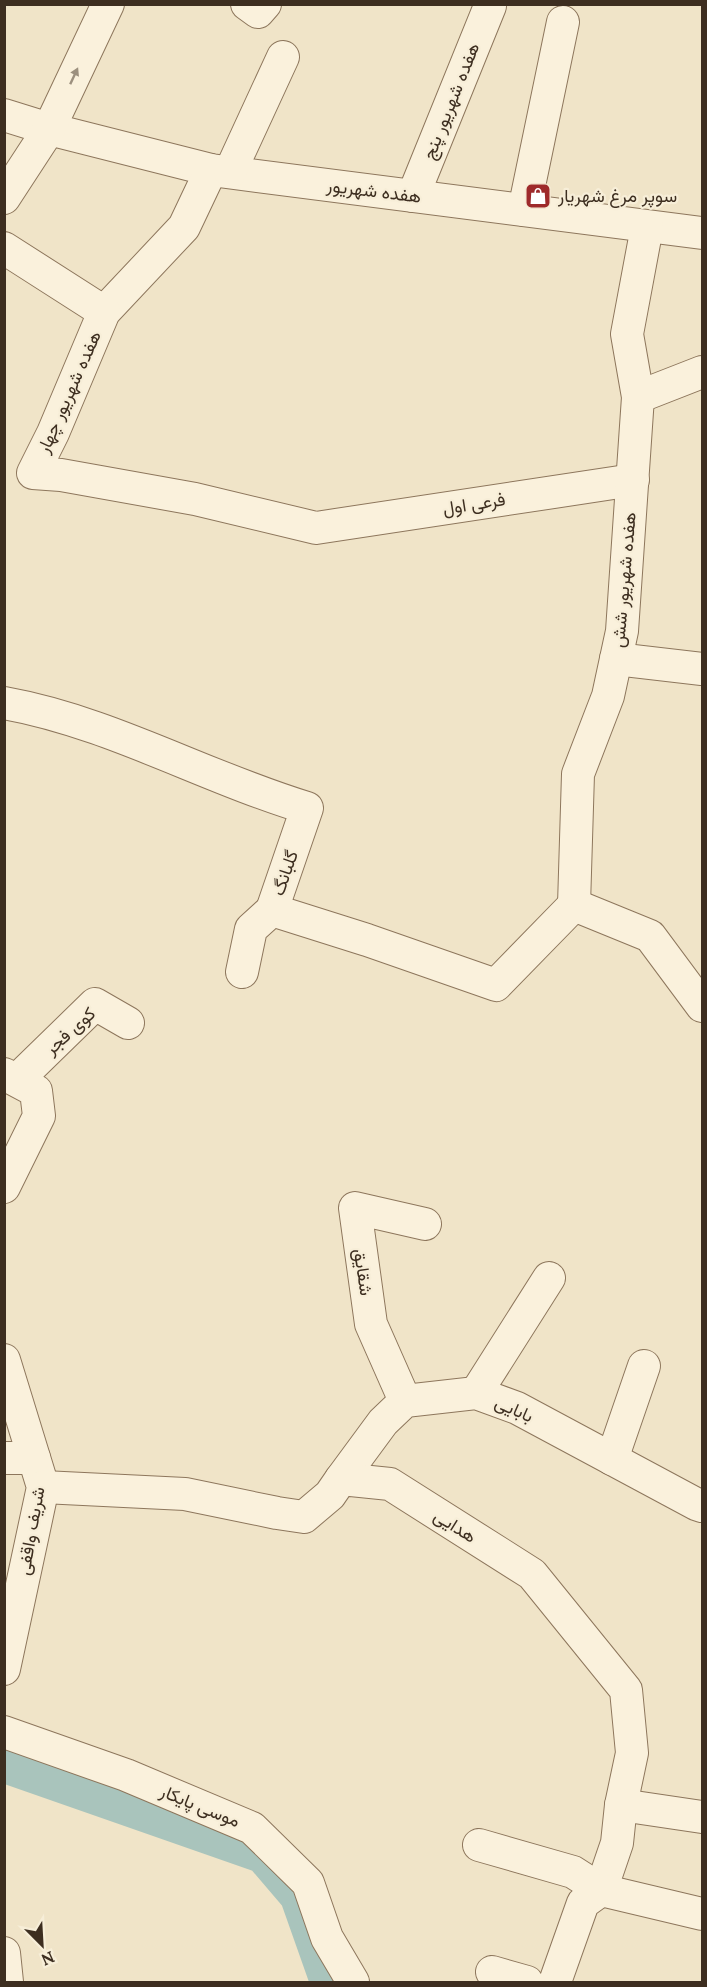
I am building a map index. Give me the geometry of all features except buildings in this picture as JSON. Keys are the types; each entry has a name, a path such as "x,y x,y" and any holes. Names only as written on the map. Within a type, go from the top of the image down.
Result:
{"street":[{"path":"4,198 49,129 108,4"},
{"path":"247,4 258,12 265,4"},
{"name":"هفده شهریور پنج","path":"413,196 490,6"},
{"path":"524,210 563,22"},
{"name":"هفده شهریور چهار","path":"283,57 220,171 184,227 104,312 53,433 33,473 61,475 195,499 316,528"},
{"name":"هفده شهریور","path":"4,115 49,129 220,171 702,233"},
{"name":"هفده شهریور شش","path":"574,904 578,774 608,696 622,631 638,397 627,334 647,227"},
{"path":"4,248 104,312"},
{"path":"638,397 702,372"},
{"name":"فرعی اول","path":"316,528 633,480"},
{"path":"616,659 702,669"},
{"name":"گلبانگ","path":"4,703 39,709 122,737 263,795 306,808 272,910 496,985 574,904"},
{"path":"574,904 650,936 702,1006"},
{"path":"242,972 251,929 272,910"},
{"name":"کوی فجر","path":"11,1077 95,1004 128,1023"},
{"path":"4,1187 39,1116 36,1091 11,1077"},
{"name":"شقایق","path":"405,1401 371,1324 355,1208 425,1224"},
{"path":"476,1393 549,1278"},
{"name":"شریف واقفی","path":"4,1360 27,1468 6,1651"},
{"path":"612,1459 644,1366"},
{"name":"بابایی","path":"405,1401 476,1393 517,1408 702,1506"},
{"path":"27,1468 185,1494 277,1514 304,1517 330,1496 383,1422 405,1401"},
{"name":"هدایی","path":"341,1479 390,1484 532,1574 626,1690 632,1753 616,1843 601,1890"},
{"name":"موسی پایکار","path":"4,1731 126,1775 252,1827 308,1883 327,1938 353,1983"},
{"path":"621,1805 702,1817"},
{"path":"479,1845 573,1872 601,1890 702,1914"},
{"path":"555,1983 583,1903 601,1890"},
{"path":"4,1953 7,1983"},
{"path":"492,1972 527,1983"}],"waterway":[{"path":"4,1766 262,1856 297,1897 327,1982"}],"place":[{"name":"سوپر مرغ شهریار","path":"538,196"}]}
